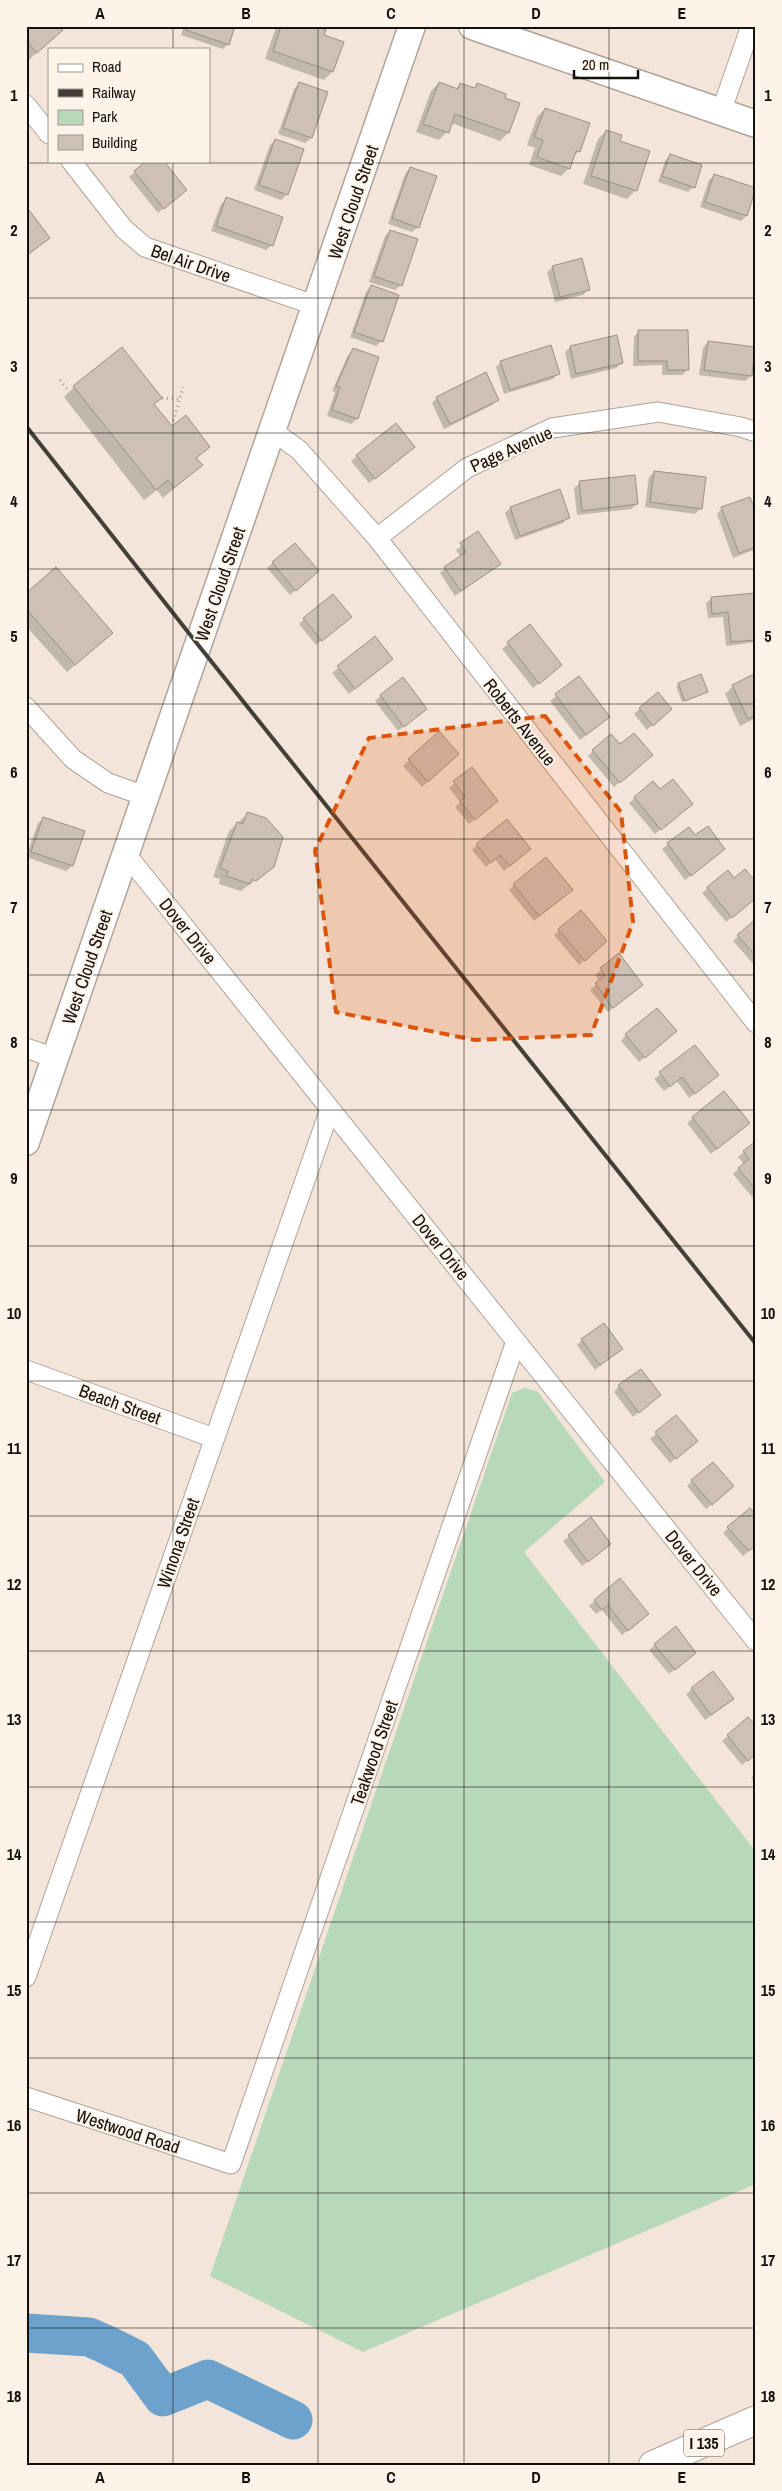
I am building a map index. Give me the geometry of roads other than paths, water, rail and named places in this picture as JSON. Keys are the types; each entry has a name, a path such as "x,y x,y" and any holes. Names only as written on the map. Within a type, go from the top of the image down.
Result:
{"highway":[{"name":"I 135","path":"653,2465 756,2420"}],"main road":[{"name":"West Cloud Street","path":"26,1142 317,306 412,26"},
{"path":"472,26 756,124"}],"street":[{"path":"721,112 751,26"},
{"path":"26,105 48,133"},
{"name":"Bel Air Drive","path":"72,162 124,229 145,247 317,306"},
{"name":"Page Avenue","path":"377,538 467,468 552,428 658,412 741,427 756,432"},
{"name":"Roberts Avenue","path":"273,431 299,450 377,538 756,1023"},
{"path":"26,707 73,759 108,783 145,796"},
{"name":"Dover Drive","path":"126,854 756,1641"},
{"path":"26,1048 56,1058"},
{"name":"Winona Street","path":"26,1977 330,1109"},
{"name":"Teakwood Street","path":"231,2164 516,1342"},
{"name":"Beach Street","path":"26,1370 214,1438"},
{"name":"Westwood Road","path":"26,2097 231,2164"}],"waterway":[{"path":"26,2333 89,2337 107,2345 135,2359 163,2397 208,2379 293,2420"}],"railway":[{"path":"26,426 199,646 756,1344"}]}
